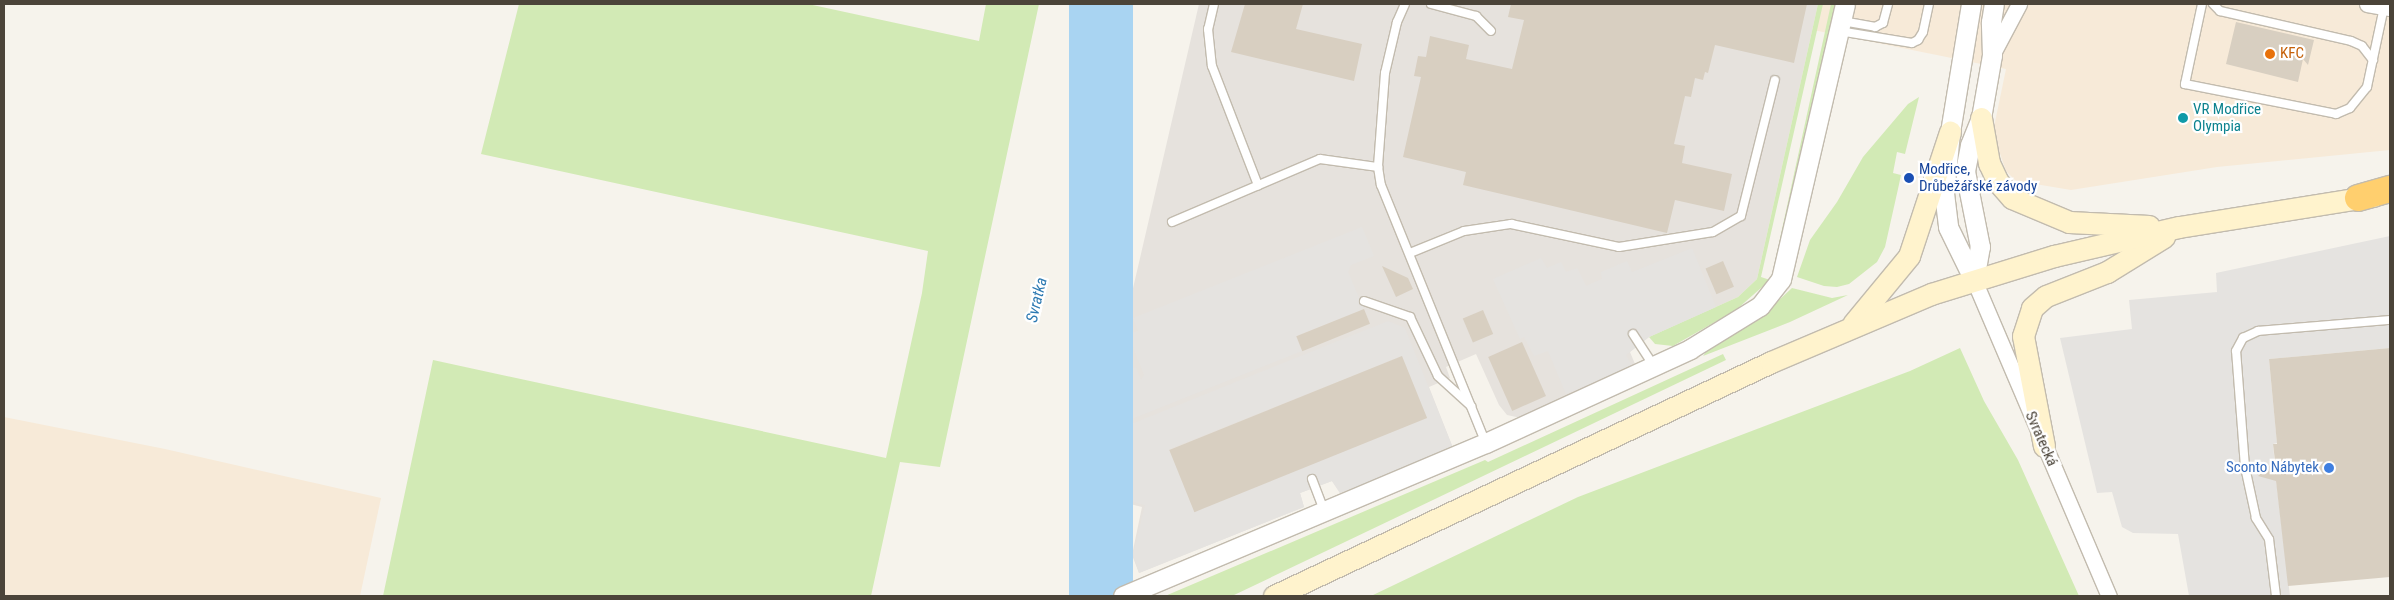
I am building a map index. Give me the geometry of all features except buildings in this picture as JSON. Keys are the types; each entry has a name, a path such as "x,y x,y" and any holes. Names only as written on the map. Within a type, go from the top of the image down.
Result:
{"highway":[{"path":"2358,198 2390,189"}],"main road":[{"path":"1981,118 1985,154 1992,172 2008,195 2023,206 2069,222 2088,225 2179,227"},
{"path":"1850,328 1909,256 1950,132"},
{"path":"1274,596 1771,362 1931,294 2054,256 2179,227 2390,194"},
{"path":"2044,446 2023,336 2032,308 2046,296 2107,272 2179,227"}],"street":[{"path":"1971,4 1950,132 1944,193 1946,215 1952,238 1974,280"},
{"path":"1974,280 1980,247 1965,171 1970,145 1981,118 1992,55 1991,22 1994,4"},
{"path":"1992,55 2019,4"},
{"path":"2366,4 2387,8"},
{"path":"1123,596 1486,443 1690,349 1760,306 1781,279 1842,19"},
{"name":"Svratecká","path":"1974,280 2109,596"}],"lane":[{"path":"1214,4 1208,29 1212,66 1258,186"},
{"path":"1405,4 1397,22 1385,73 1378,167 1381,184 1486,443"},
{"path":"1431,4 1476,16 1491,31"},
{"path":"1842,19 1875,27 1883,23 1888,4"},
{"path":"1842,19 1912,43 1918,40 1923,32 1929,4"},
{"path":"2202,4 2185,84 2336,114 2350,108 2362,96 2374,60 2387,8"},
{"path":"2213,4 2220,11 2351,41 2362,46 2374,60"},
{"path":"1410,253 1464,231 1510,224 1619,247 1713,232 1741,216 1775,80"},
{"path":"1172,222 1320,159 1378,167"},
{"path":"1364,301 1410,317 1438,376 1472,407"},
{"path":"2276,596 2268,539 2256,518 2245,467 2236,351 2243,338 2258,331 2390,320"},
{"path":"1633,334 1654,366"},
{"path":"1312,479 1324,511"}],"shaded area":[{"path":"1199,4 1818,4 1757,279 1738,297 1649,337 1630,352 1635,364 1526,419 1507,415 1499,405 1476,354 1446,367 1450,378 1429,387 1453,448 1340,493 1332,481 1300,493 1304,507 1139,573 1132,555 1142,507 1091,494 1111,383"},
{"path":"1818,4 2390,4 2390,150 2217,167 2071,190 2016,181 2006,171 1995,139 1994,127 2006,69 1813,30"},
{"path":"1362,227 1374,256 1351,265 1348,272 1364,309 1296,336 1302,351 1127,421 1116,393 1125,382 1121,373 1136,367 1141,380 1144,375 1128,334 1138,331 1133,318"},
{"path":"2390,236 2390,348 2269,359 2277,443 2273,444 2275,466 2266,476 2276,479 2290,596 2189,596 2178,534 2133,533 2122,527 2112,492 2097,493 2060,338 2132,329 2129,300 2217,292 2216,273"},
{"path":"1692,248 1716,307 1649,337 1626,355 1632,366 1566,394 1548,351 1534,356 1524,337 1520,339 1493,279 1541,258 1547,268 1561,262 1566,272 1577,268 1586,286 1602,279 1601,272 1627,261 1632,272"},
{"path":"1388,321 1405,328 1453,448 1340,493 1332,481 1300,493 1304,507 1139,573 1133,555 1145,505 1111,496 1098,465 1101,451 1109,447 1104,435","holes":["1402,356 1427,418 1194,511 1169,449"]},
{"path":"4,417 165,449 381,498 360,596 4,596"}],"green space":[{"path":"519,4 808,4 979,41 986,4 1039,4 940,467 900,462 871,596 383,596 433,360 886,458 922,293 928,251 481,154"},
{"path":"1818,4 1823,4 1761,277 1770,280 1736,310 1673,346 1655,344 1649,337 1738,297 1757,279"},
{"path":"1831,4 1835,4 1776,267 1774,266"},
{"path":"1919,97 1905,154 1897,152 1893,173 1901,175 1885,247 1877,262 1849,284 1837,287 1824,286 1797,277 1810,240 1837,202 1863,157 1908,104"},
{"path":"1792,288 1832,298 1848,295 1790,322 1703,356 1709,348 1761,317"},
{"path":"1960,348 1984,401 2018,460 2079,596 1371,596 1578,497 1910,371"},
{"path":"1723,354 1726,360 1232,596 1165,596 1485,460 1488,462"}],"water":[{"path":"1069,4 1133,4 1133,596 1069,596"}],"place":[{"name":"KFC","path":"2270,54"},
{"name":"VR Modřice Olympia","path":"2183,118"},
{"name":"Modřice, Drůbežářské závody","path":"1909,178"},
{"name":"Sconto Nábytek","path":"2329,468"}],"water label":[{"name":"Svratka","path":"1037,300"}]}
